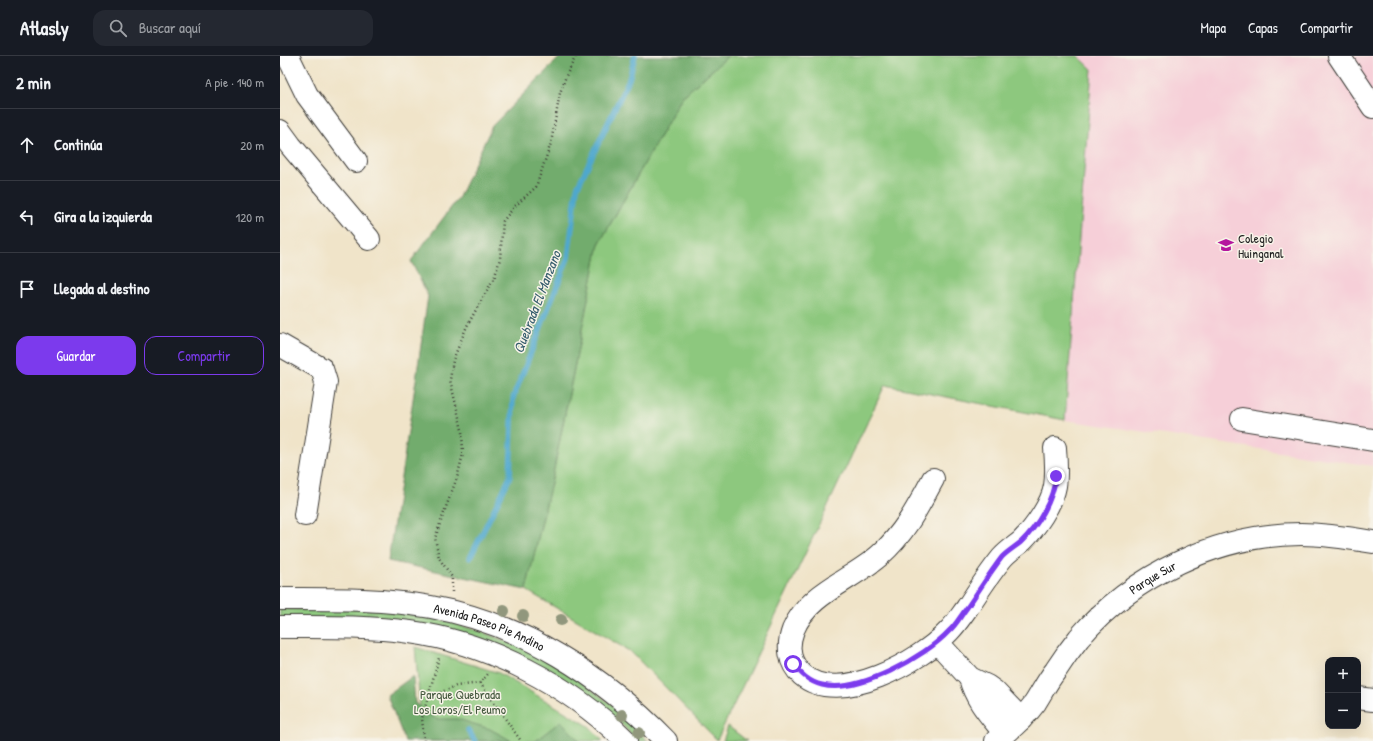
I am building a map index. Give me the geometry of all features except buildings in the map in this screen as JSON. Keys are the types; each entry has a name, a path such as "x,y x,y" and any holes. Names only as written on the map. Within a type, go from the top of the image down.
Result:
{"street":[{"path":"288,56 307,95 356,161"},
{"path":"1339,56 1373,108"},
{"path":"280,131 369,239"},
{"path":"280,345 322,369 326,382 305,515"},
{"path":"1242,419 1373,440"},
{"path":"933,478 910,520 892,543 868,566 822,594 804,611 793,631 790,656 798,671 806,678 823,685 839,686 863,681 887,672 913,659 937,642 954,626 1004,555 1021,541 1029,532 1047,506 1055,487 1055,448"},
{"name":"Parque Sur","path":"1001,737 1021,719 1035,703 1067,654 1096,621 1129,593 1165,570 1188,558 1212,549 1233,543 1276,535 1326,535 1373,542"},
{"name":"Avenida Paseo Pie Andino","path":"280,599 347,599 412,604 450,611 483,621 516,634 573,664 600,682 625,702 666,741"},
{"name":"Avenida Paseo Pie Andino","path":"280,627 342,627 391,630 420,634 468,646 516,665 555,686 604,721 626,741"},
{"path":"937,642 970,678 994,691 1021,719"},
{"path":"970,678 981,704 1001,737"},
{"path":"1361,698 1373,700"}],"path":[{"path":"450,611 453,588 452,577 439,558 435,538 457,478 463,454 462,430 450,380 453,360 467,326 495,276 500,259 504,221 514,206 536,187 551,144 560,93 566,76 576,56"},
{"path":"424,741 422,718 429,697 439,655"},
{"path":"429,697 456,686 480,683 490,672"},
{"path":"480,683 521,741"}],"shaded area":[{"name":"Colegio Huinganal","path":"1078,56 1373,56 1373,466 1065,420 1092,69"}],"green space":[{"path":"561,56 728,56 682,97 599,244 553,474 526,590 388,561 428,296 411,261 459,197 492,126"},
{"path":"728,56 1078,56 1092,69 1065,420 885,385 717,740 631,652 526,590 553,474 599,244 682,97"},
{"path":"280,609 380,609 446,621 482,632 521,647 560,667 614,706 648,741 637,741 616,718 530,661 280,618"},
{"name":"Parque Quebrada Los Loros/El Peumo","path":"415,647 499,673 589,726 603,741 423,741"},
{"path":"413,676 415,703 436,719 458,719 490,729 512,741 405,741 387,695"},
{"path":"561,721 579,741 535,741"},
{"path":"728,726 747,741 723,741"}],"waterway":[{"name":"Quebrada El Manzano","path":"470,558 510,477 513,398 568,258 577,188 629,79 635,56"},
{"name":"Quebrada El Manzano","path":"468,730 475,741"}],"place":[{"name":"Colegio Huinganal","path":"1226,245"}],"route":[{"path":"793,664 806,678 815,683 839,686 875,677 900,666 925,651 949,632 1004,555 1021,541 1029,532 1052,496 1056,476"}]}
